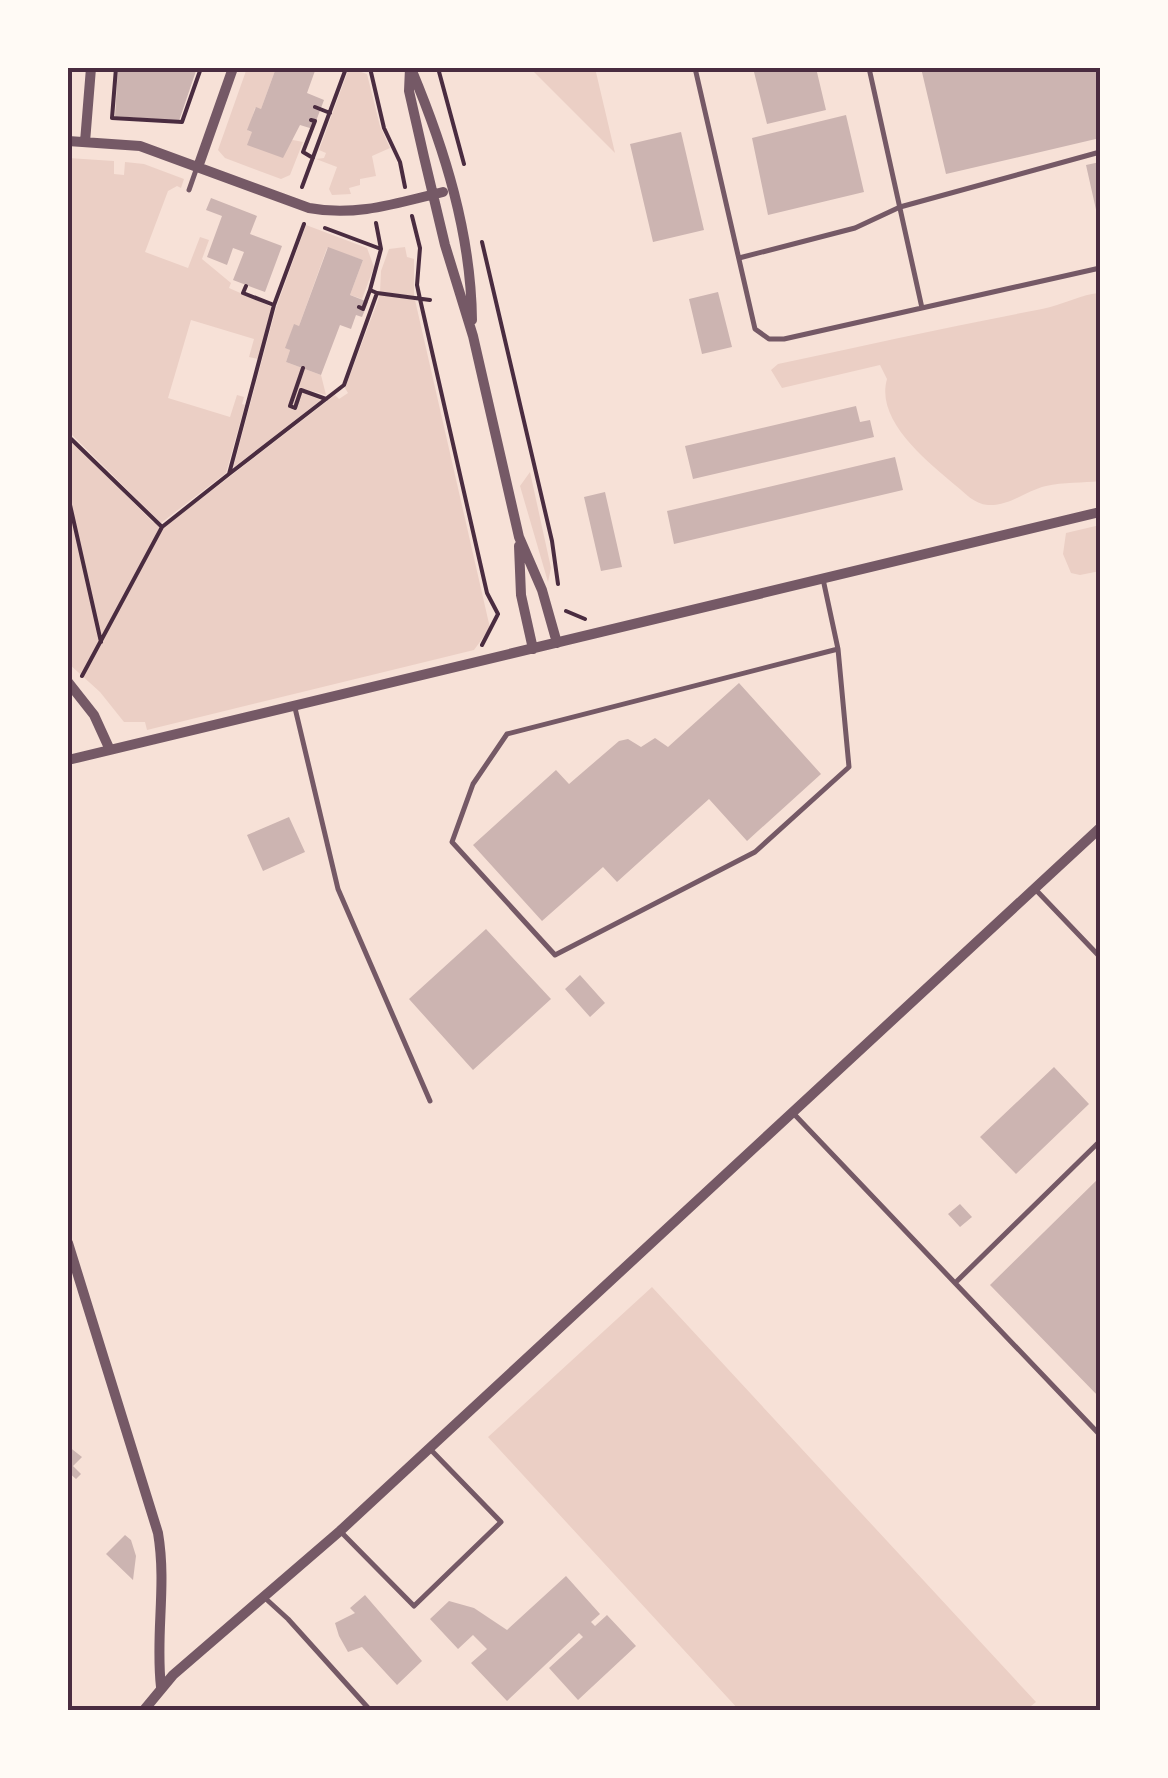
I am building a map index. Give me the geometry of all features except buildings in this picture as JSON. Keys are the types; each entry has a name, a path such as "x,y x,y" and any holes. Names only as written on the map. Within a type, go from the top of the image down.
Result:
{"street":[{"path":"85,142 91,68"},
{"path":"198,166 232,68"},
{"path":"410,68 409,91 438,193 519,537 542,590 557,643"},
{"path":"410,68 440,140 457,208 472,291 472,336"},
{"path":"68,141 140,146 309,208 339,213 438,193"},
{"path":"68,760 1100,512"},
{"path":"519,537 521,595 533,649"},
{"path":"72,686 94,715 110,750"},
{"path":"144,1710 161,1687 202,1648 340,1531 1100,828"},
{"path":"68,1243 158,1533 163,1592 161,1687"}],"lane":[{"path":"695,68 754,329 768,339 784,339 1100,268"},
{"path":"869,68 922,308"},
{"path":"738,258 855,228 900,207 1100,152"},
{"path":"189,190 198,166"},
{"path":"823,579 838,650 850,767 755,852 555,956 452,842 474,784 506,734 838,650"},
{"path":"294,705 338,889 430,1101"},
{"path":"1034,888 1100,957"},
{"path":"792,1112 1100,1435"},
{"path":"955,1282 1100,1141"},
{"path":"340,1531 414,1606 501,1522 429,1448"},
{"path":"264,1598 370,1710"}],"path":[{"path":"116,68 112,118 182,122 201,68"},
{"path":"370,68 384,128 400,162 420,248 417,286 486,593 498,614 491,633 469,664"},
{"path":"438,68 467,175"},
{"path":"313,194 302,190 345,69"},
{"path":"315,108 330,113"},
{"path":"311,120 315,121 303,152 313,158"},
{"path":"229,474 274,305 309,208"},
{"path":"359,307 363,309 382,249 372,209"},
{"path":"320,226 382,249"},
{"path":"481,236 552,541 558,587"},
{"path":"246,286 244,293 274,305"},
{"path":"370,290 430,300"},
{"path":"72,686 162,528 344,385 377,293"},
{"path":"304,368 290,406 295,408 301,390 326,399"},
{"path":"68,436 162,528"},
{"path":"68,496 100,642"},
{"path":"558,599 567,612 581,619 599,620 612,629"}],"shaded area":[{"path":"247,68 276,68 248,131 303,142 290,175 281,179 225,158 218,150"},
{"path":"349,68 367,74 380,126 390,148 372,156 376,176 360,179 360,185 349,188 351,194 332,195 329,189 337,167 316,159 324,158 326,153 319,150"},
{"path":"530,68 595,68 615,153"},
{"path":"68,158 114,161 114,174 124,175 125,162 144,164 184,179 181,188 168,191 145,252 188,268 200,237 209,240 202,259 231,283 229,288 272,307 258,359 249,357 254,339 191,320 168,398 230,417 237,395 244,397 245,405 226,473 161,523 68,431"},
{"path":"306,225 367,248 374,267 362,299 350,295 363,260 327,248 299,326 294,325 286,347 290,350 286,362 321,375 326,395 304,389 303,393 321,400 233,468 276,308"},
{"path":"405,247 407,257 414,259 414,296 380,292 381,271 389,249"},
{"path":"1100,293 1100,481 1046,486 996,505 983,504 966,495 906,439 889,410 885,395 887,379 880,365 782,388 771,370 778,364 1042,309"},
{"path":"380,295 415,300 490,628 474,650 147,730 145,722 124,722 100,692 68,663 68,438 153,522 166,526 335,395 339,399 348,393 345,388"},
{"path":"530,472 551,568 548,582 520,486"},
{"path":"1100,525 1100,571 1071,573 1063,554 1066,533"},
{"path":"652,1287 1036,1702 1026,1710 739,1710 488,1437"}]}
